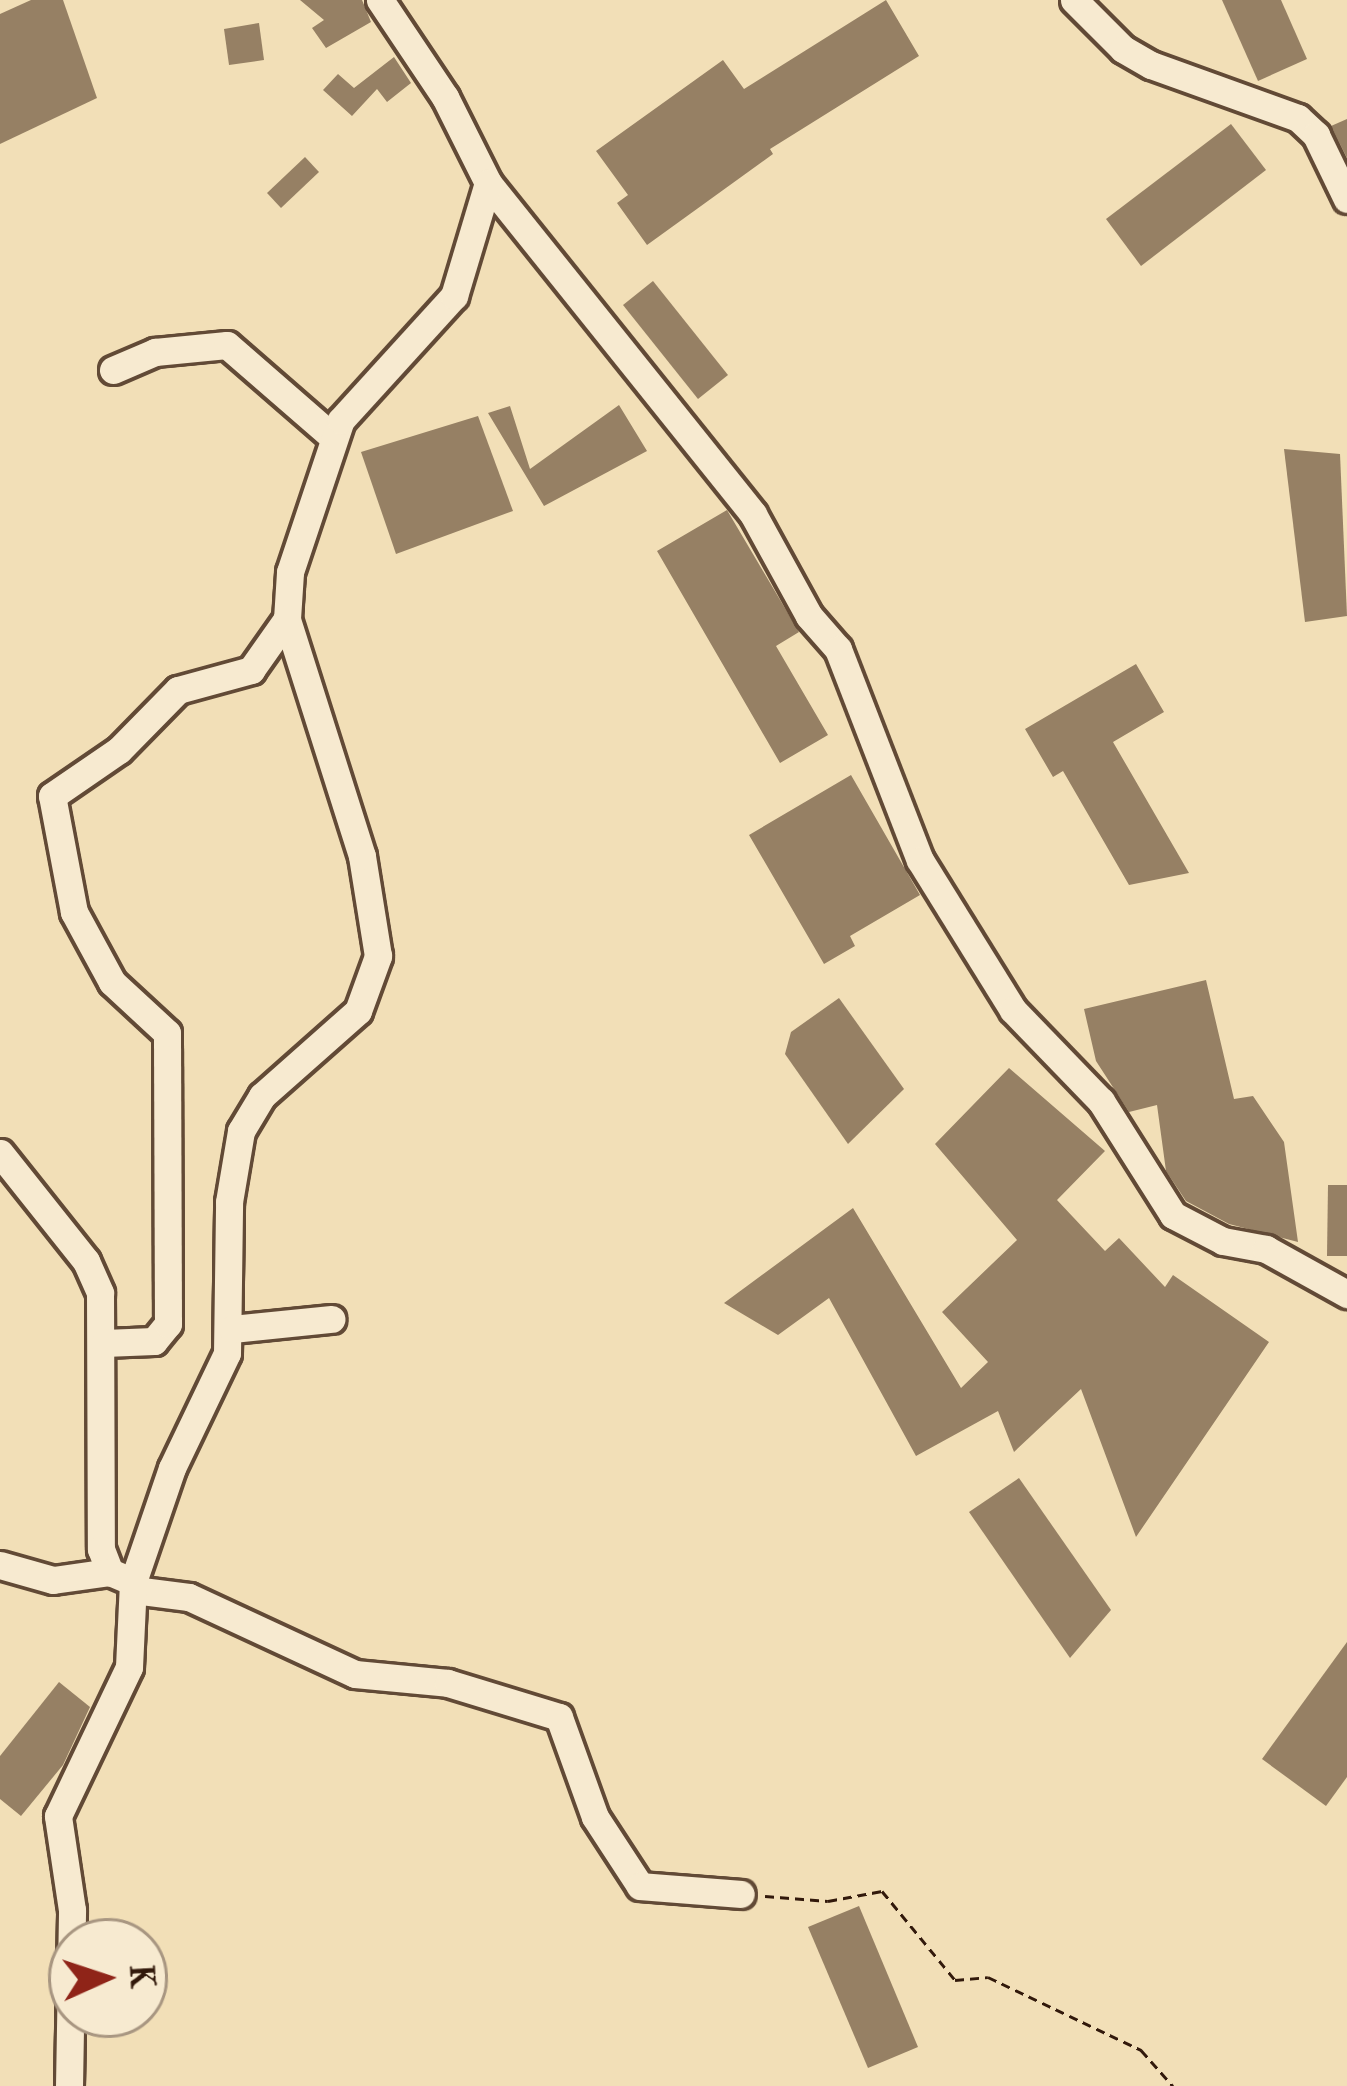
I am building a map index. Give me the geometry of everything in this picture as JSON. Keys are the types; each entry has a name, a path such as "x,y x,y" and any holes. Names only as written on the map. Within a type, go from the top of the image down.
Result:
{"street":[{"path":"1074,0 1123,50 1151,65 1298,118 1316,135 1347,199"},
{"path":"395,4 488,183 753,514 809,616 838,650 920,860 1012,1010 1101,1100 1173,1215 1223,1241 1266,1249 1347,1294"},
{"path":"126,1582 232,1329 229,1202 241,1131 262,1096 358,1011 378,956 362,856 287,620 287,584 333,437 359,394 454,296 488,183"},
{"path":"113,370 155,352 227,345 333,437"},
{"path":"104,1343 154,1341 168,1324 166,1033 112,982 74,912 52,796 118,750 178,690 250,670 287,620"},
{"path":"0,1153 86,1261 100,1293 104,1343 98,1511 126,1582 129,1667 58,1816 72,1910 69,2086"},
{"path":"232,1329 331,1319"},
{"path":"0,1565 53,1580 126,1582 189,1598 355,1674 448,1683 559,1717 596,1817 640,1886 741,1894"}],"path":[{"path":"741,1894 828,1900 882,1891 955,1980 988,1977 1142,2050 1173,2086"}],"building":[{"path":"31,0 63,0 97,98 0,144 0,14"},
{"path":"300,0 362,0 371,22 326,48 312,28 324,20"},
{"path":"886,0 919,56 770,149 773,154 647,245 617,203 628,195 596,151 723,60 744,89"},
{"path":"1222,0 1281,0 1307,59 1258,81"},
{"path":"259,23 264,60 229,65 224,29"},
{"path":"394,57 411,83 387,102 377,89 352,116 323,90 338,74 354,88"},
{"path":"1347,119 1347,158 1331,126"},
{"path":"1231,124 1266,170 1141,266 1106,219"},
{"path":"305,157 319,172 281,208 267,193"},
{"path":"653,281 728,375 698,399 623,305"},
{"path":"619,405 647,451 544,506 488,413 510,406 530,469"},
{"path":"478,416 513,511 396,554 361,452"},
{"path":"1284,449 1340,454 1347,616 1305,622"},
{"path":"727,510 799,632 776,646 828,735 780,763 657,551"},
{"path":"1136,664 1164,712 1113,742 1189,873 1129,885 1063,771 1053,777 1025,729"},
{"path":"851,775 920,895 850,936 855,946 824,964 749,835"},
{"path":"1206,980 1234,1099 1253,1096 1284,1142 1298,1242 1229,1224 1186,1201 1166,1171 1157,1105 1129,1112 1096,1061 1084,1009"},
{"path":"839,998 904,1089 848,1144 785,1054 791,1032"},
{"path":"1009,1068 1105,1151 1057,1200 1105,1251 1119,1238 1165,1287 1173,1275 1269,1342 1136,1537 1081,1389 1014,1452 998,1411 916,1456 829,1298 778,1335 724,1303 853,1208 961,1388 988,1362 942,1312 1017,1240 935,1144"},
{"path":"1328,1185 1347,1185 1347,1256 1327,1256"},
{"path":"1019,1478 1111,1610 1070,1658 969,1512"},
{"path":"1347,1642 1347,1777 1326,1806 1262,1759"},
{"path":"59,1682 90,1707 63,1765 21,1816 0,1799 0,1756"},
{"path":"859,1906 918,2047 868,2068 808,1927"}]}
